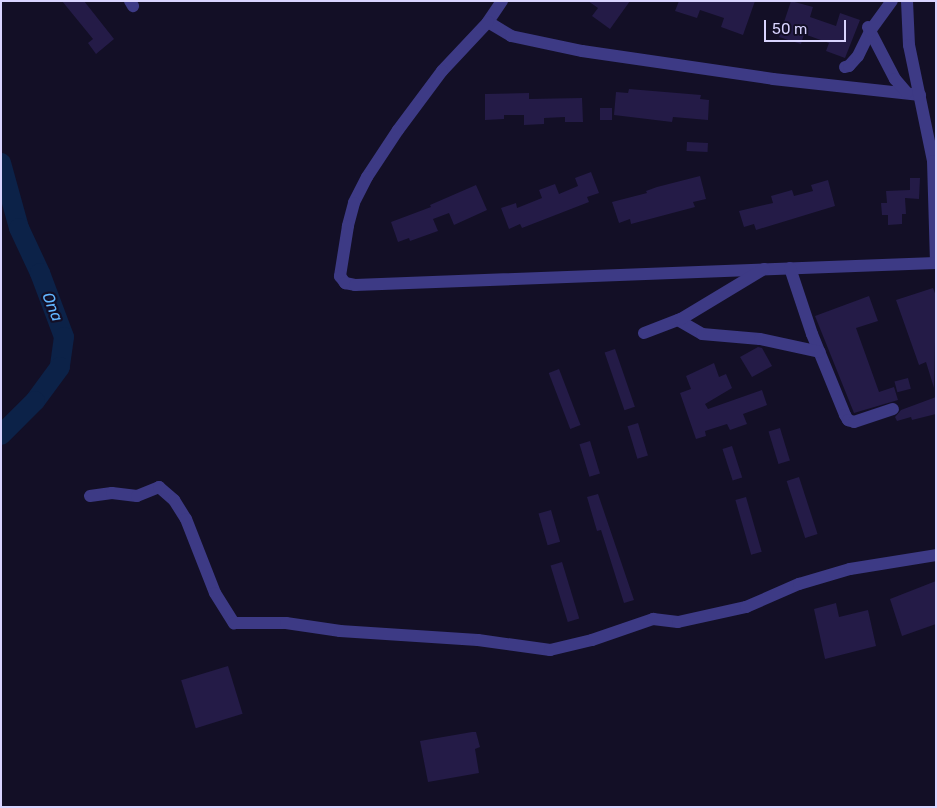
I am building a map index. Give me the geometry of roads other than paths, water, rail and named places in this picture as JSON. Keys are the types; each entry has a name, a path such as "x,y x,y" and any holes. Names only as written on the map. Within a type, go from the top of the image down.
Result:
{"street":[{"path":"502,1 488,22 442,71 398,130 367,177 354,203 348,226 340,276 345,283 356,285 936,263 931,124 920,95 910,45 907,1"},
{"path":"844,67 849,66 858,56 868,27 892,1"},
{"path":"488,22 511,36 582,51 773,79 920,95"},
{"path":"868,27 895,79 907,93"},
{"path":"790,268 820,352 848,420 854,422 893,410"},
{"path":"644,333 678,320 764,269"},
{"path":"678,320 702,334 760,340 820,352"},
{"path":"90,496 112,493 137,496 159,487 174,500 186,519 215,593 234,623 286,623 340,631 478,640 550,650 592,640 653,619 678,622 746,607 799,584 850,569 936,555"}],"waterway":[{"name":"Ona","path":"1,163 19,228 40,273 64,337 60,367 35,401 1,435"}]}
